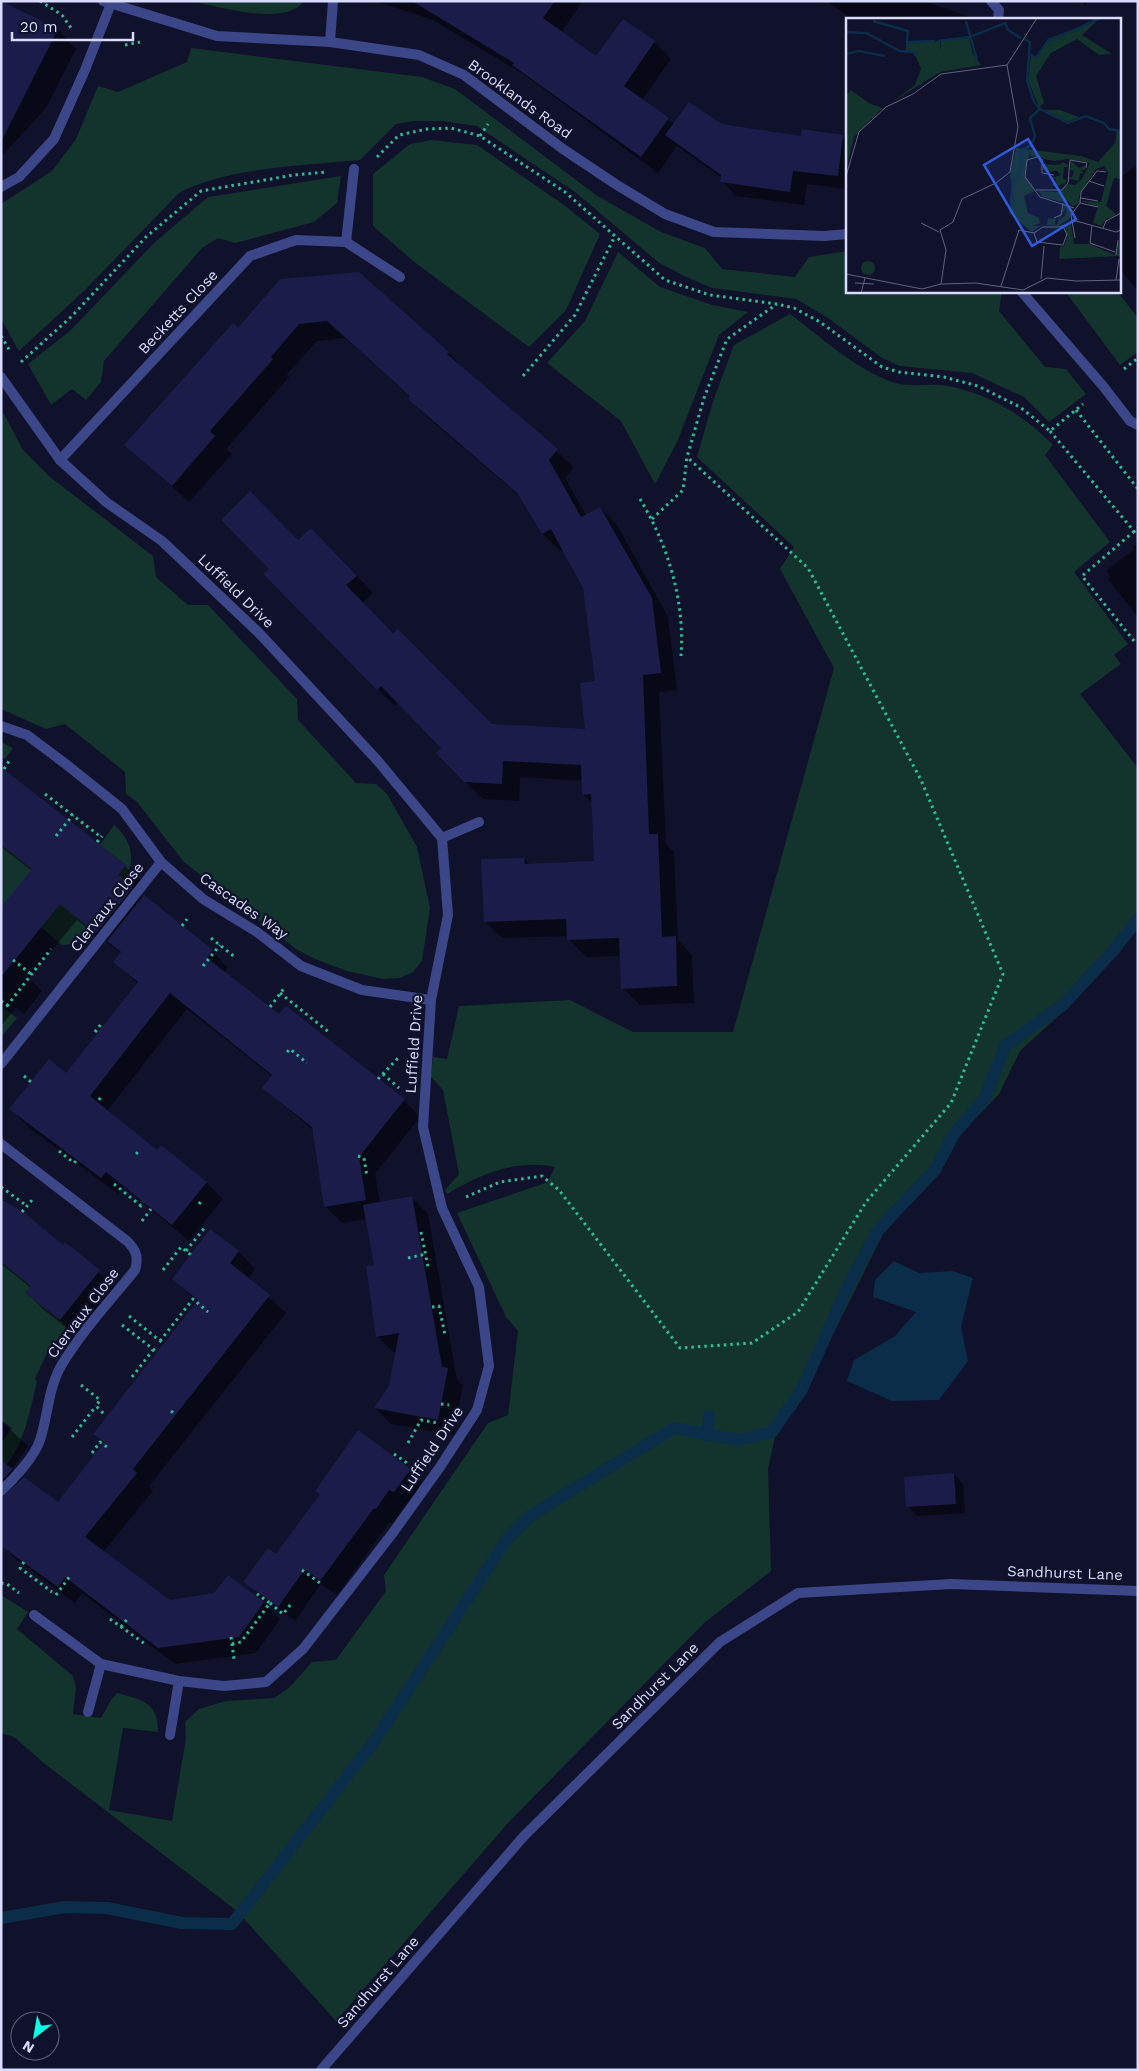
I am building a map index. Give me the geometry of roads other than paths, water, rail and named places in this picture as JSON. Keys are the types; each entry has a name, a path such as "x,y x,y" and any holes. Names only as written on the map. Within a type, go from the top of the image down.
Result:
{"street":[{"path":"330,42 333,1"},
{"path":"991,1 998,10 998,18"},
{"path":"1,187 19,177 54,139 85,70 109,2"},
{"name":"Brooklands Road","path":"109,2 217,36 330,42 419,55 464,75 564,149 617,185 665,214 714,232 824,236 846,234"},
{"path":"346,242 354,169"},
{"name":"Becketts Close","path":"60,460 250,256 296,240 346,242 400,276"},
{"path":"1022,292 1104,386 1130,421 1138,425"},
{"name":"Luffield Drive","path":"1,377 60,460 106,502 162,541 259,634 377,760 442,838 448,915 431,1000 423,1127 442,1208 479,1286 488,1366 477,1410 392,1534 303,1649 266,1682 224,1686 179,1681 100,1664 34,1615"},
{"name":"Cascades Way","path":"1,726 27,735 122,809 161,862 203,899 256,932 301,966 362,990 431,1000"},
{"path":"442,838 479,822"},
{"name":"Clervaux Close","path":"1,1064 161,862"},
{"name":"Clervaux Close","path":"1,1144 135,1249 137,1264 135,1270 103,1309 60,1368 51,1392 40,1441 14,1479 1,1491"},
{"name":"Sandhurst Lane","path":"321,2070 524,1836 720,1642 798,1594 951,1584 1138,1591"},
{"path":"88,1712 100,1664"},
{"path":"170,1735 179,1681"}],"water":[{"path":"894,1261 919,1273 953,1271 973,1278 961,1327 968,1361 939,1400 892,1401 847,1381 854,1360 895,1336 916,1312 873,1297 875,1280"}],"waterway":[{"path":"1,1918 65,1907 107,1908 182,1923 232,1924 376,1739 507,1539 530,1516 674,1428 739,1440 772,1432 802,1389 848,1286 878,1230 935,1170 954,1134 985,1098 1005,1046 1064,1004 1113,951 1138,919"},
{"path":"707,1436 709,1416"}]}
